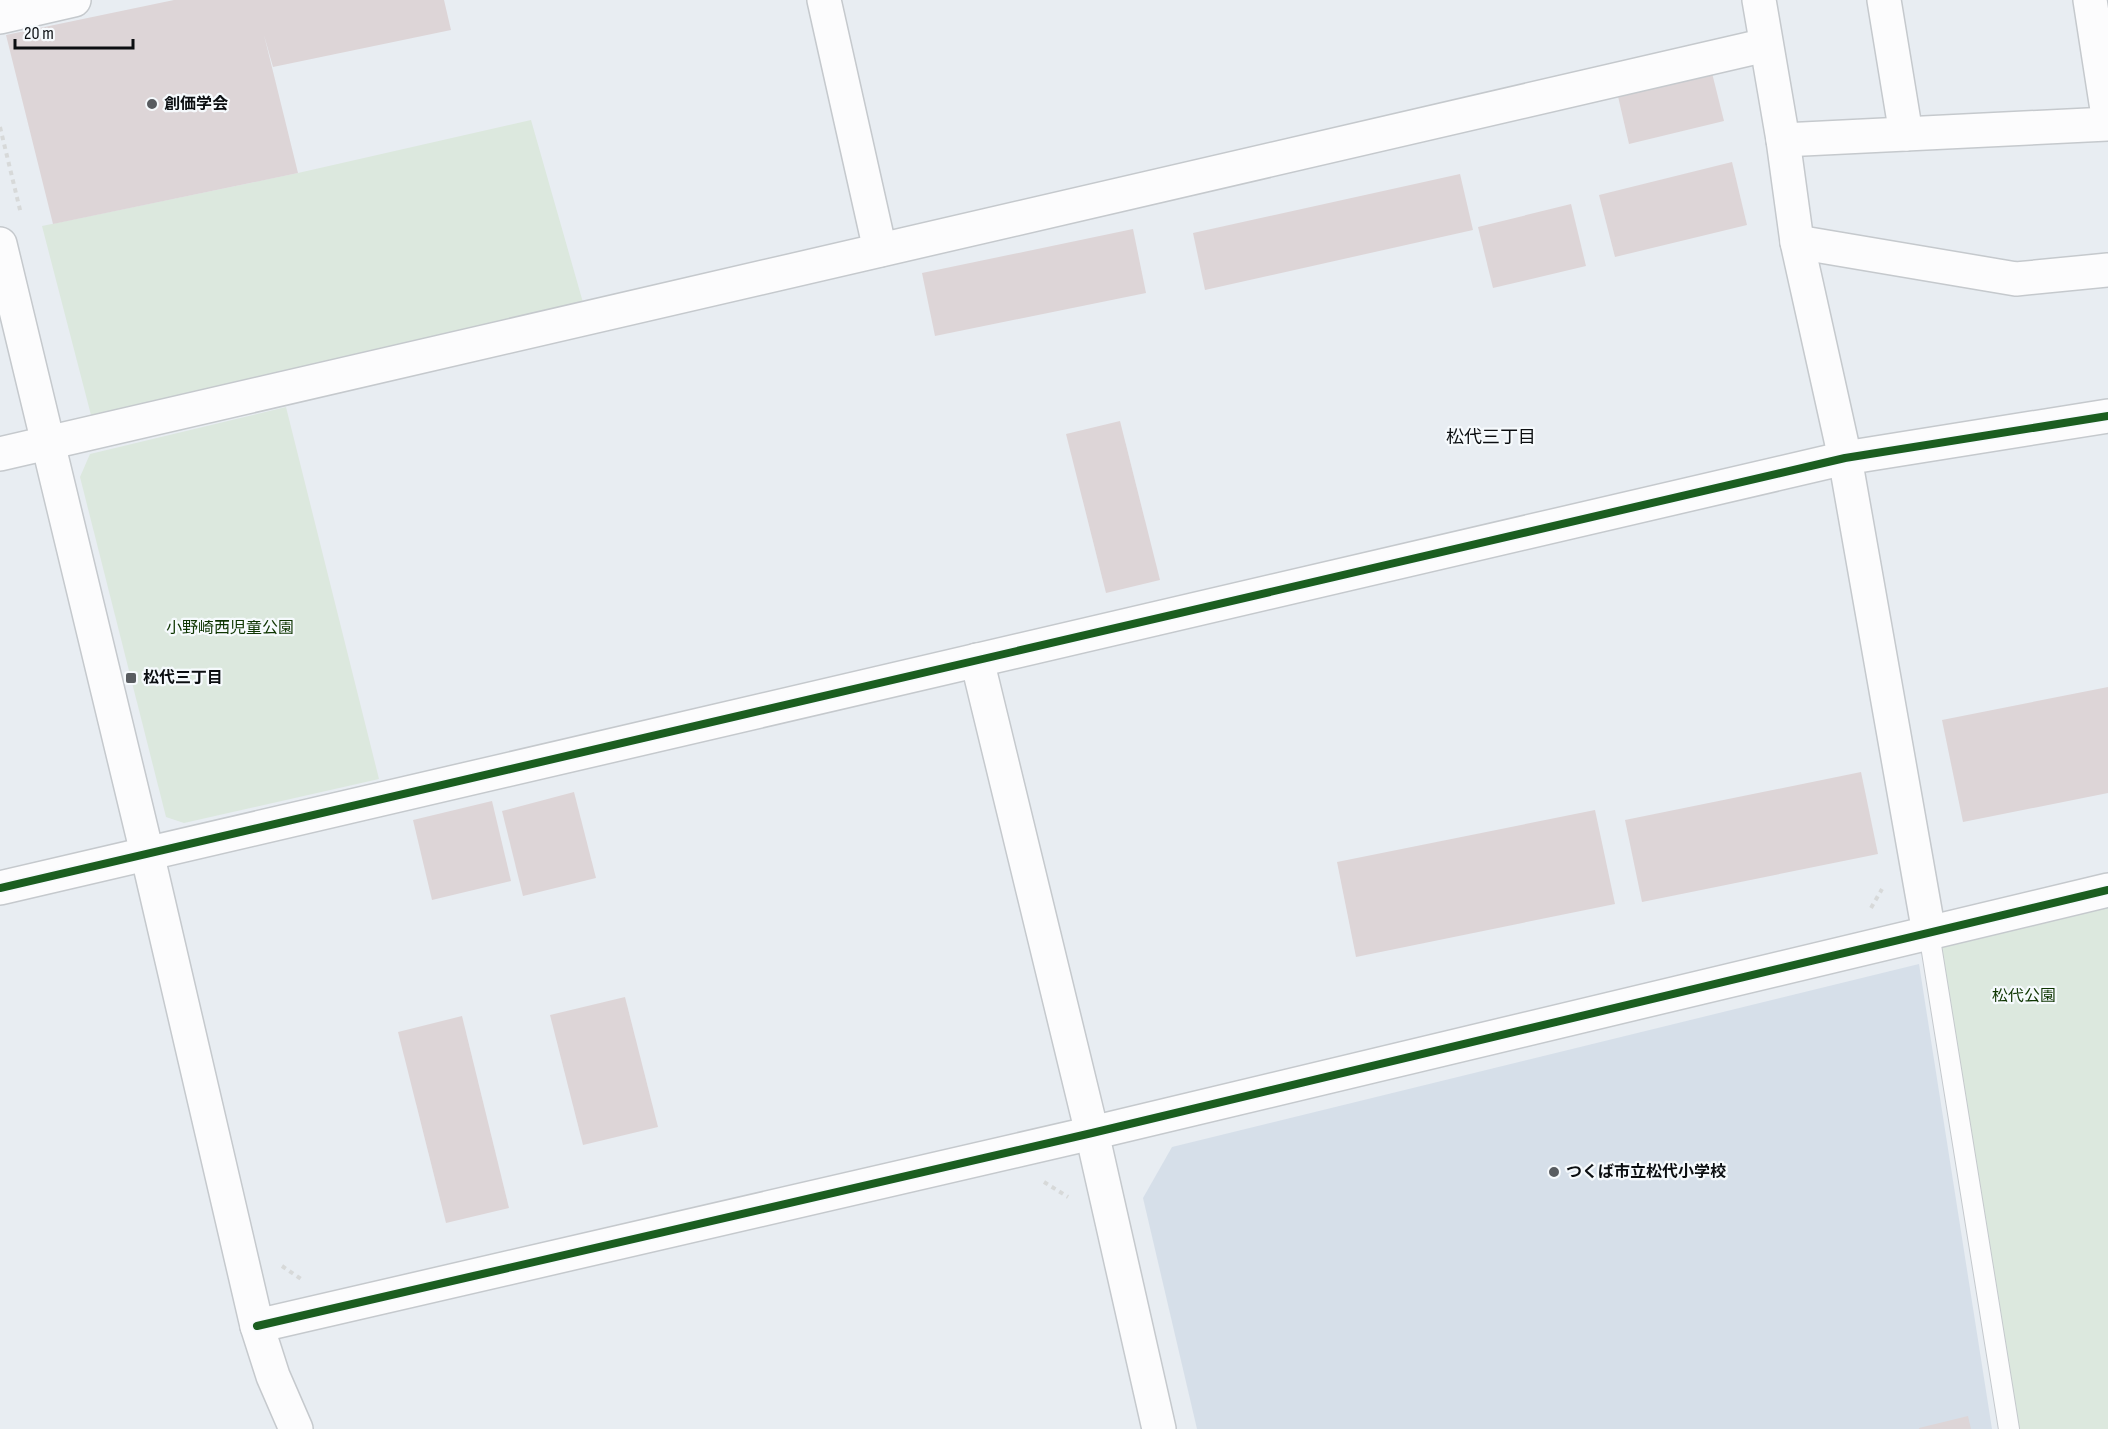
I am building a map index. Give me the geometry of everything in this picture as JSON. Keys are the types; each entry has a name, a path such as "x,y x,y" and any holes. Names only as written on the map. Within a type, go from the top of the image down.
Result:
{"street":[{"path":"0,17 74,0"},
{"path":"824,0 880,250"},
{"path":"1759,0 1783,140 1797,242 1845,458 1929,933"},
{"path":"1884,0 1906,134"},
{"path":"2090,0 2108,116"},
{"path":"0,454 1766,45"},
{"path":"1783,140 2108,124"},
{"path":"1797,242 2016,279 2108,270"},
{"path":"0,244 147,853 257,1326 273,1376 296,1429"},
{"path":"0,888 1845,458 2108,416"},
{"path":"977,660 1092,1133 1159,1429"},
{"path":"257,1326 1092,1133 2108,890"}],"lane":[{"path":"1929,933 2009,1429"}],"path":[{"path":"1865,918 1883,888"},
{"path":"1041,1181 1077,1202"},
{"path":"277,1263 303,1280"}],"shaded area":[{"name":"つくば市立松代小学校","path":"1919,964 1992,1429 1197,1429 1143,1198 1172,1147"}],"green space":[{"path":"531,120 584,306 92,419 42,226 298,173"},
{"name":"小野崎西児童公園","path":"286,407 379,779 184,823 166,817 80,477 90,454"},
{"name":"松代公園","path":"2108,890 2108,1429 2009,1429 1929,933"}],"building":[{"name":"創価学会","path":"174,0 444,0 451,30 273,67 264,35 298,173 53,224 6,35"},
{"path":"1711,69 1724,121 1629,144 1617,92"},
{"path":"1732,162 1747,225 1615,257 1599,195"},
{"path":"1460,174 1473,230 1205,290 1193,233"},
{"path":"1571,204 1586,266 1493,288 1478,227"},
{"path":"1133,229 1146,293 935,336 922,273"},
{"path":"1120,421 1160,580 1106,593 1066,434"},
{"path":"2108,687 2108,793 1963,822 1942,720"},
{"path":"1861,772 1878,854 1642,902 1625,820"},
{"path":"574,792 596,878 523,896 502,811"},
{"path":"492,801 511,881 432,900 413,820"},
{"path":"1595,810 1615,904 1356,957 1337,862"},
{"path":"625,997 658,1127 583,1145 550,1015"},
{"path":"462,1016 509,1208 446,1223 398,1032"},
{"path":"1968,1416 1971,1429 1919,1429 1919,1428"}],"cycle path":[{"path":"0,888 1845,458 2108,416"},
{"path":"257,1326 1092,1133 2108,890"}],"place":[{"name":"創価学会","path":"152,104"},
{"name":"松代三丁目","path":"131,678"},
{"name":"つくば市立松代小学校","path":"1554,1172"}],"district":[{"name":"松代三丁目","path":"1491,437"}]}
